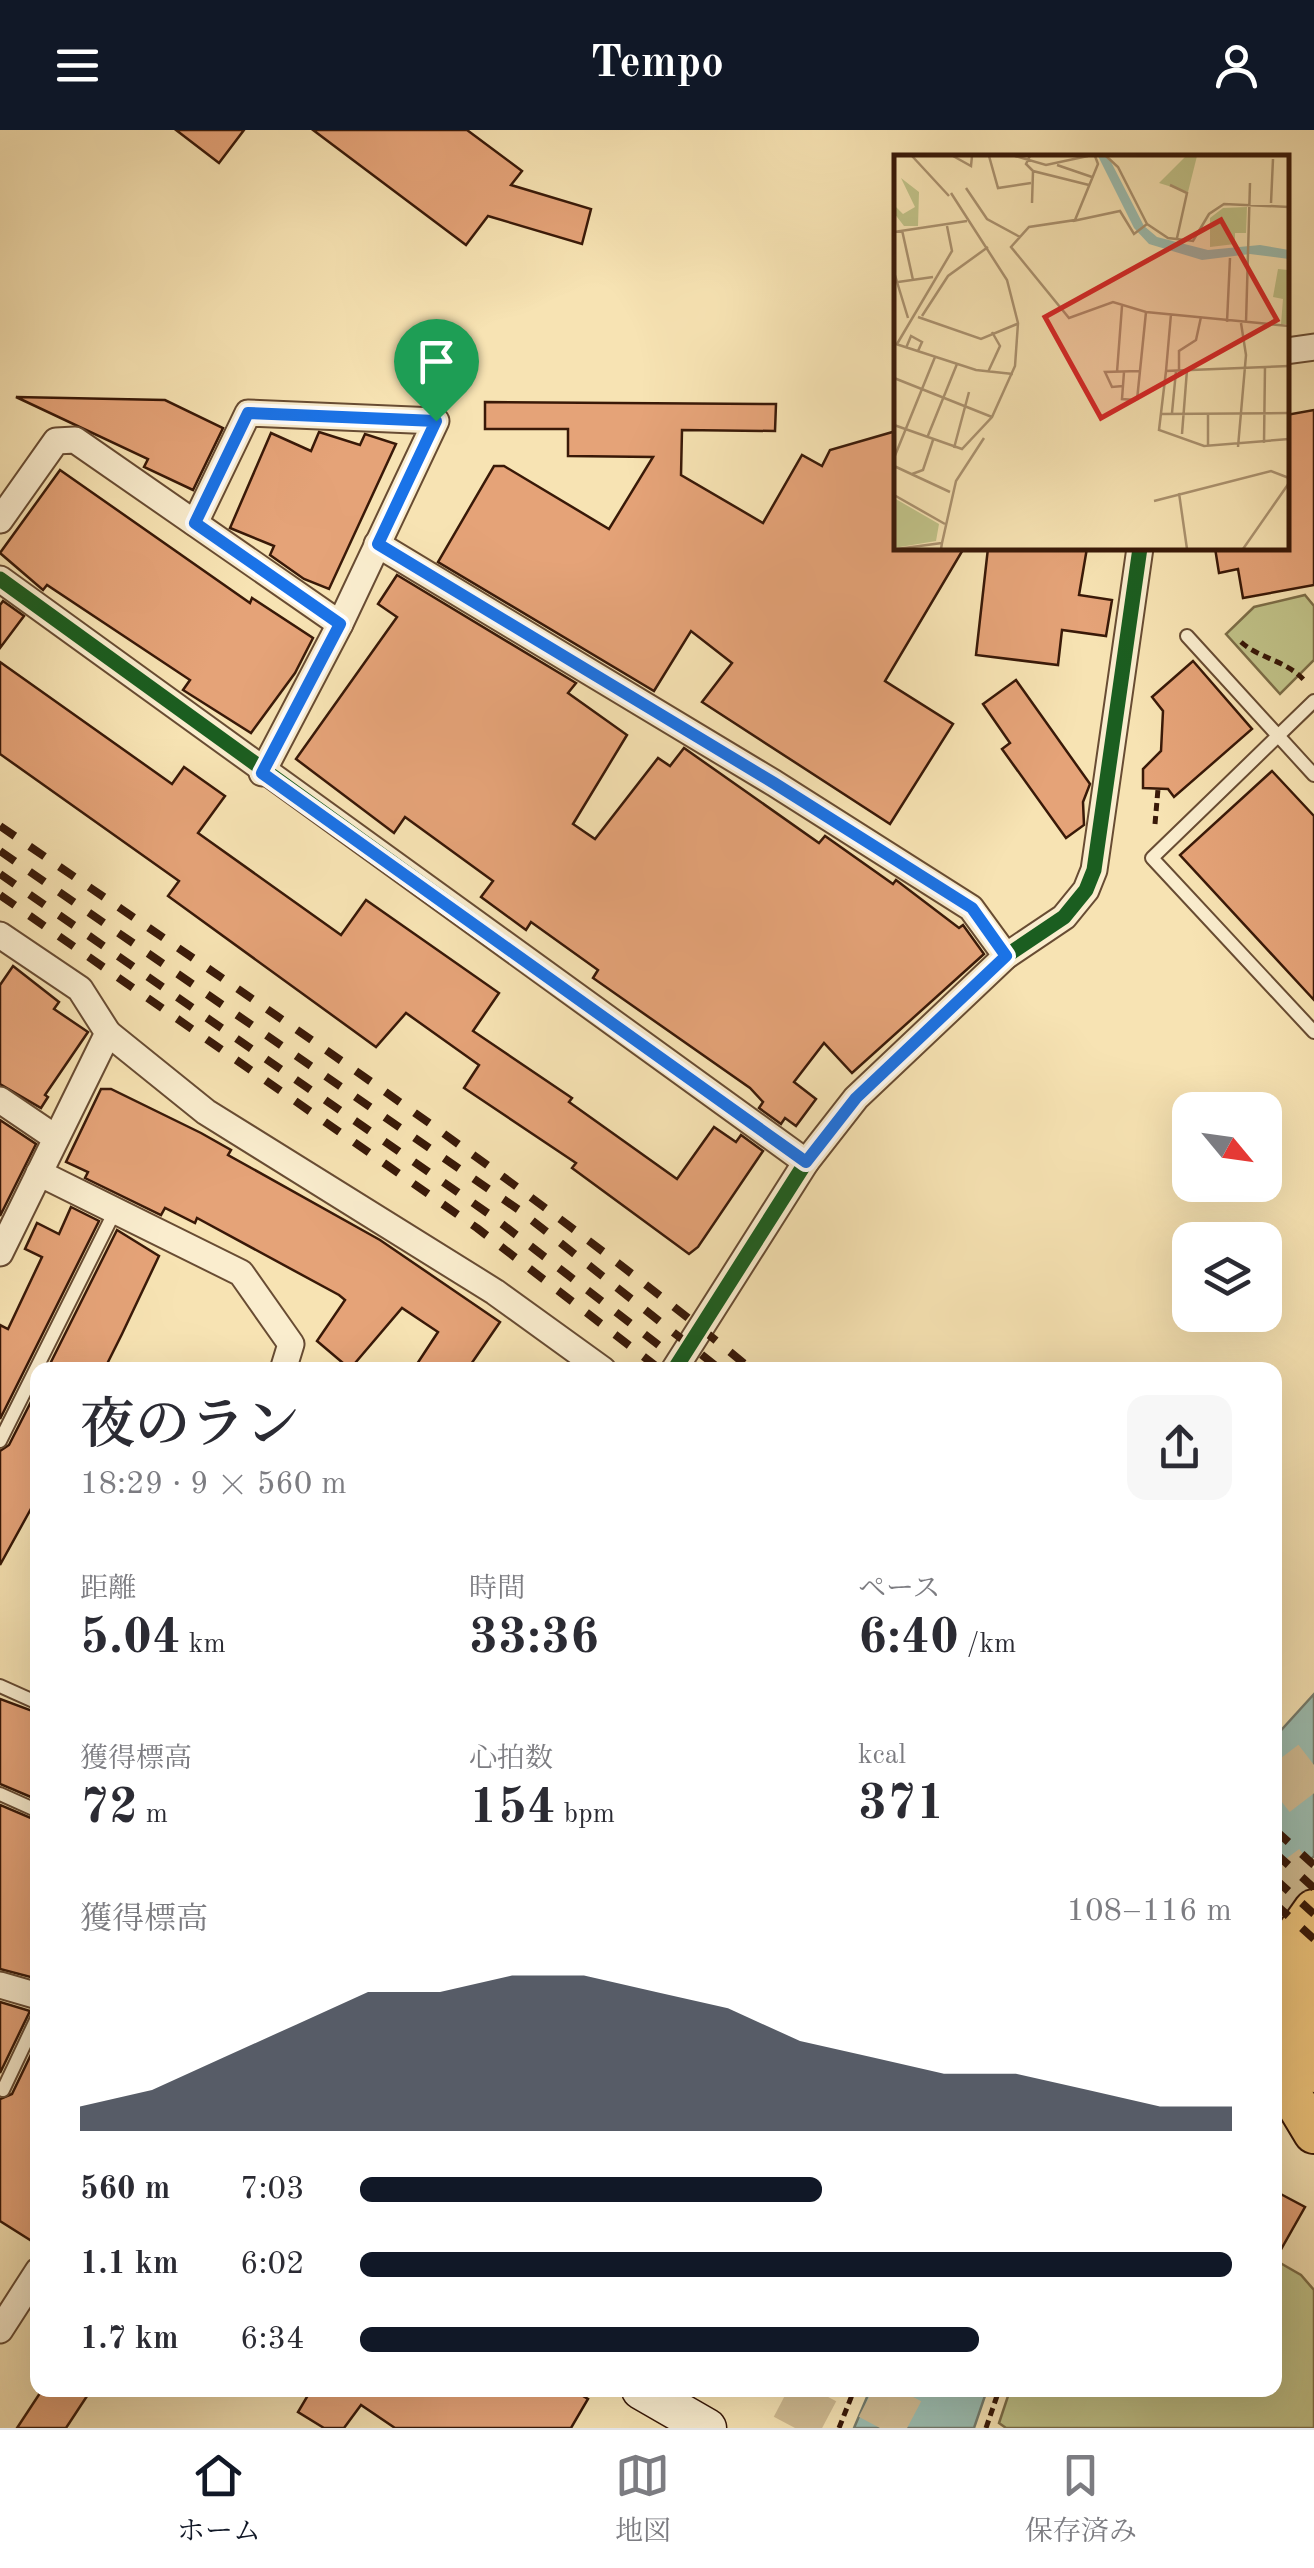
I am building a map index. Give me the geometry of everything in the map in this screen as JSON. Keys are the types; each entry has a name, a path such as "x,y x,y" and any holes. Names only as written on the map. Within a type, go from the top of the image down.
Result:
{"main road":[{"path":"1282,1955 1314,1910"},
{"path":"1314,1960 1300,1983 1294,2022 1314,2072"},
{"path":"1282,2080 1314,2133"}],"street":[{"path":"1289,351 1314,347"},
{"path":"195,523 248,413 436,421 340,624 262,773"},
{"path":"0,520 56,441 75,440 340,624"},
{"path":"378,544 774,783 972,908 1006,956"},
{"path":"679,1362 806,1162 856,1098 1006,956 1064,917 1086,890 1094,870 1140,550"},
{"path":"0,579 262,773 806,1162"},
{"path":"0,935 80,989 108,1033 206,1112 448,1261 593,1362"},
{"path":"1,1248 108,1033"},
{"path":"0,1100 56,1138"},
{"path":"39,1173 241,1273 291,1344 285,1362"},
{"path":"0,1984 30,1993"},
{"path":"0,2330 30,2283"},
{"path":"653,2397 707,2428"}],"lane":[{"path":"1187,636 1314,775"},
{"path":"1314,701 1152,858 1314,1032"},
{"path":"40,1362 115,1211"},
{"path":"0,1441 30,1381"},
{"path":"0,1686 30,1699"},
{"path":"0,1794 30,1807"},
{"path":"3,2090 30,2033"}],"path":[{"path":"1241,642 1251,651 1267,653 1287,664 1314,690"},
{"path":"1158,788 1156,824 1164,845"},
{"path":"840,2428 851,2397"},
{"path":"986,2428 997,2397"}],"green space":[{"path":"1305,595 1314,606 1314,660 1280,694 1226,634 1254,607"},
{"path":"1282,2264 1301,2275 1314,2290 1314,2428 1006,2428 999,2423 1008,2397 1282,2397"}],"shaded area":[{"path":"1314,1694 1314,1856 1282,1890 1282,1729"},
{"path":"867,2397 985,2397 974,2428 854,2428"}],"building":[{"path":"176,130 244,130 219,163"},
{"path":"313,130 467,130 522,171 511,185 591,209 582,244 488,216 466,245"},
{"path":"16,397 165,400 223,428 193,490 144,467 148,459"},
{"path":"485,402 776,404 775,431 682,430 681,475 763,523 802,455 822,466 830,450 894,432 894,550 963,550 885,681 953,724 890,824 702,702 732,663 691,631 654,691 438,562 494,466 504,466 609,529 653,457 568,456 568,429 485,429"},
{"path":"1314,410 1314,585 1243,598 1238,569 1219,573 1215,550 1289,550 1289,414"},
{"path":"319,432 360,445 365,434 396,444 329,589 304,579 270,555 274,546 230,528 271,433 311,451"},
{"path":"60,470 250,603 252,598 313,638 295,673 251,733 183,690 190,680 47,585 43,590 0,553"},
{"path":"988,550 1087,550 1079,595 1112,600 1106,636 1062,630 1058,665 976,655"},
{"path":"397,575 576,683 568,693 627,735 573,824 595,839 658,758 670,766 684,748 819,843 825,836 893,884 896,880 959,928 963,925 984,954 852,1073 824,1043 794,1082 816,1099 796,1126 785,1118 781,1124 759,1108 763,1102 750,1088 593,978 598,970 531,922 526,930 481,897 493,881 405,817 394,833 296,759 397,617 378,604"},
{"path":"3,601 24,616 0,648 0,605"},
{"path":"1193,661 1252,729 1174,797 1168,789 1143,788 1143,769 1161,751 1163,711 1152,697"},
{"path":"0,662 172,784 184,767 225,796 198,833 341,935 366,900 499,993 473,1031 572,1098 569,1102 677,1179 714,1127 736,1142 741,1135 763,1151 698,1247 689,1254 572,1168 576,1163 464,1088 479,1065 406,1013 376,1047 168,896 179,881 0,754"},
{"path":"1016,680 1090,784 1083,802 1084,825 1066,838 1002,749 1010,743 983,704"},
{"path":"1272,771 1314,816 1314,1000 1180,855"},
{"path":"13,966 59,1002 54,1009 88,1032 45,1095 48,1097 41,1108 0,1084 0,985"},
{"path":"101,1089 111,1089 231,1150 228,1155 380,1240 500,1322 472,1362 418,1362 438,1332 402,1308 356,1362 342,1362 317,1341 345,1300 339,1295 197,1218 195,1223 165,1208 161,1215 85,1178 88,1172 66,1162"},
{"path":"0,1120 36,1144 0,1216"},
{"path":"71,1207 99,1221 0,1419 0,1325 8,1329 42,1257 25,1249 37,1223 59,1234"},
{"path":"117,1230 159,1256 108,1362 51,1362"},
{"path":"30,1404 30,1511 0,1565 0,1451 9,1445"},
{"path":"0,1699 30,1710 30,1797 0,1784"},
{"path":"0,1805 30,1818 30,1977 0,1969"},
{"path":"0,2002 30,2011 0,2073"},
{"path":"30,2057 30,2240 0,2221 0,2099 12,2094"},
{"path":"1282,2195 1305,2207 1282,2248"},
{"path":"37,2397 86,2397 66,2428 17,2428"},
{"path":"307,2397 588,2399 571,2428 395,2428 361,2405 344,2428 324,2428 298,2412"}],"tunnel":[{"path":"1282,1788 1314,1763"},
{"path":"1282,1892 1314,1868"},
{"path":"795,2428 811,2397"},
{"path":"880,2428 896,2397"}],"railway":[{"path":"0,826 477,1157 742,1362"},
{"path":"0,851 519,1210 711,1362"},
{"path":"0,874 489,1214 681,1362"},
{"path":"0,895 477,1228 651,1362"},
{"path":"1282,1836 1314,1865"},
{"path":"1282,1859 1314,1888"},
{"path":"1282,1885 1314,1914"},
{"path":"1282,1910 1314,1939"}],"cycle path":[{"path":"679,1362 806,1162 856,1098 1006,956 1064,917 1086,890 1094,870 1140,550"},
{"path":"0,579 806,1162"}],"route":[{"path":"248,413 436,421 378,544 774,783 972,908 1006,956 856,1098 806,1162 262,773 340,624 195,523 248,413"}]}
